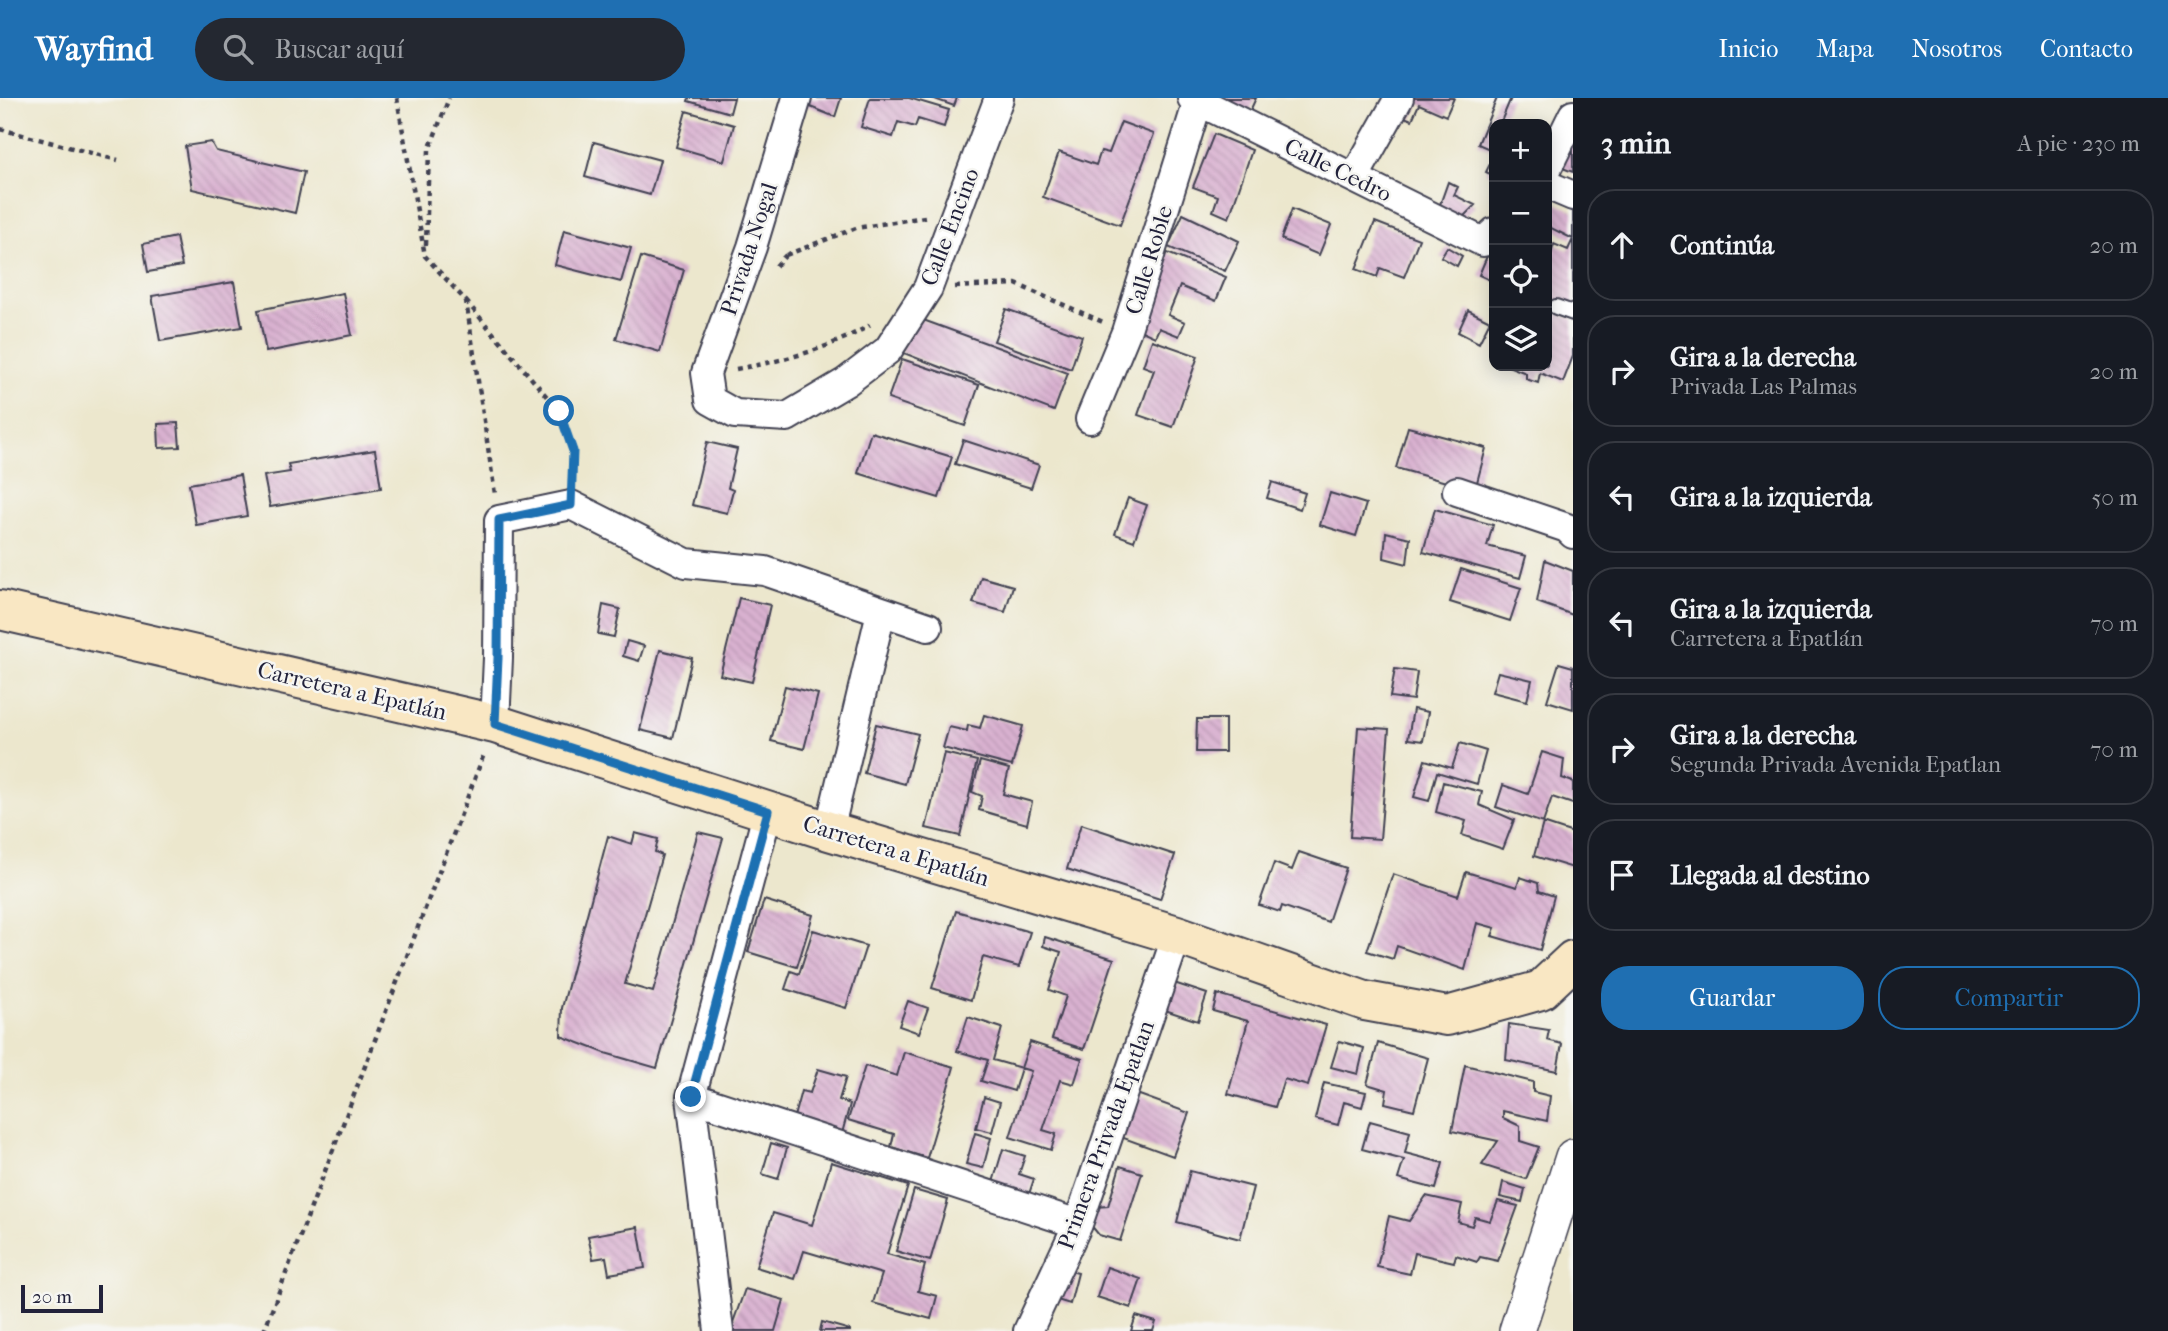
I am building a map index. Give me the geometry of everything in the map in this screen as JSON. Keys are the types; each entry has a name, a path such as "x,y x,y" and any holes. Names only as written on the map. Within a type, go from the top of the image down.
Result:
{"main road":[{"name":"Carretera a Epatlán","path":"0,610 495,724 829,831 1177,935 1365,1001 1447,1016 1541,990 1573,960"}],"street":[{"name":"Privada Nogal","path":"710,400 706,373 752,247 797,98"},
{"name":"Calle Encino","path":"710,400 734,414 787,417 846,382 888,350 928,288 999,98"},
{"path":"1354,178 1399,98"},
{"name":"Calle Cedro","path":"1196,99 1354,178 1489,237"},
{"name":"Calle Roble","path":"1090,419 1126,332 1196,99"},
{"path":"1552,158 1573,115"},
{"path":"1552,187 1573,196"},
{"path":"1457,491 1567,528 1573,534"},
{"path":"495,724 499,520 571,505 686,563 765,571 928,627"},
{"path":"829,831 881,612"},
{"path":"719,1331 691,1097 768,811"},
{"name":"Primera Privada Epatlan","path":"1028,1331 1078,1224 1177,935"},
{"path":"691,1097 1078,1224"},
{"path":"1517,1331 1573,1157"}],"lane":[{"path":"1556,307 1573,313"}],"path":[{"path":"397,98 425,257 559,411 573,451 571,505"},
{"path":"425,257 429,150 449,98"},
{"path":"0,129 118,160"},
{"path":"752,247 786,255 856,228 957,212"},
{"path":"466,301 499,520"},
{"path":"264,1331 495,724"}],"building":[{"path":"689,98 734,98 730,113 688,101"},
{"path":"807,98 841,98 835,117 805,105"},
{"path":"870,98 909,98 949,110 944,127 918,119 915,127 898,122 893,137 861,127"},
{"path":"932,98 957,98 954,106"},
{"path":"1222,98 1256,98 1249,113"},
{"path":"1406,98 1454,98 1446,116 1419,104 1412,120 1399,115"},
{"path":"1497,98 1511,98 1502,119 1489,119 1489,149 1478,144"},
{"path":"686,111 734,125 724,161 676,147"},
{"path":"1573,120 1573,172 1552,164"},
{"path":"1121,122 1154,134 1120,225 1043,197 1059,152 1096,165 1101,151 1109,153"},
{"path":"1214,134 1252,150 1229,218 1213,211 1218,196 1193,187"},
{"path":"211,142 216,151 304,172 295,213 192,189 185,146"},
{"path":"594,142 660,160 650,195 585,177"},
{"path":"1448,182 1458,187 1454,195 1475,205 1457,223 1437,213"},
{"path":"1552,201 1573,211 1573,239 1552,228"},
{"path":"1292,209 1331,225 1319,255 1281,239"},
{"path":"1183,214 1239,241 1225,271 1168,247"},
{"path":"1375,222 1419,239 1404,277 1380,268 1377,277 1356,269"},
{"path":"564,230 631,248 621,282 555,265"},
{"path":"176,237 182,266 148,272 143,244"},
{"path":"1573,239 1571,309 1552,301 1554,244 1568,250"},
{"path":"1447,247 1462,256 1457,266 1441,257"},
{"path":"1165,252 1226,277 1216,301 1180,286 1168,315 1185,322 1179,336 1159,328 1155,337 1133,327 1155,287 1150,285"},
{"path":"1487,256 1489,257 1489,280 1479,275"},
{"path":"641,257 684,270 660,352 616,339"},
{"path":"234,282 242,327 160,341 152,296"},
{"path":"343,293 352,335 266,352 258,310"},
{"path":"1006,309 1082,336 1071,369 994,341"},
{"path":"1468,310 1489,320 1479,343 1458,332"},
{"path":"1552,312 1573,319 1573,356 1563,382 1540,373 1538,383 1526,379 1526,373 1521,371 1552,371"},
{"path":"915,317 1068,373 1054,411 901,352"},
{"path":"1152,340 1198,356 1173,427 1138,415 1154,370 1143,366"},
{"path":"902,359 979,385 965,426 888,399"},
{"path":"178,423 180,447 159,448 158,424"},
{"path":"1408,427 1486,448 1475,490 1396,468"},
{"path":"871,432 952,457 939,498 858,473"},
{"path":"963,440 1039,465 1031,488 955,464"},
{"path":"707,442 737,449 728,488 733,490 727,513 692,505"},
{"path":"375,450 381,488 270,507 264,476 290,472 288,464"},
{"path":"240,475 247,516 196,525 189,484"},
{"path":"1272,482 1305,493 1300,509 1267,498"},
{"path":"1330,493 1366,504 1356,536 1320,525"},
{"path":"1128,498 1147,505 1134,541 1115,534"},
{"path":"1435,509 1493,525 1487,546 1526,556 1520,578 1423,552"},
{"path":"1386,532 1410,538 1407,564 1384,558"},
{"path":"1545,560 1573,571 1573,615 1537,602"},
{"path":"1461,569 1521,588 1510,621 1450,602"},
{"path":"981,577 1013,586 1005,612 973,603"},
{"path":"739,598 770,605 752,682 720,675"},
{"path":"603,605 620,609 614,637 598,634"},
{"path":"627,641 644,646 639,661 623,656"},
{"path":"660,650 692,658 673,738 640,730"},
{"path":"1559,663 1573,667 1573,709 1547,701"},
{"path":"1395,669 1417,672 1413,700 1390,697"},
{"path":"1498,672 1532,680 1527,701 1492,692"},
{"path":"785,686 818,694 804,749 771,741"},
{"path":"1413,709 1428,712 1423,741 1408,739"},
{"path":"984,715 1023,726 1012,766 943,748 949,727 967,731 968,725 980,728"},
{"path":"1197,719 1225,719 1225,752 1196,752"},
{"path":"876,724 918,734 905,784 864,773"},
{"path":"1358,727 1389,729 1380,839 1350,837"},
{"path":"1460,743 1486,751 1477,784 1437,772 1429,801 1414,797 1425,760 1452,768"},
{"path":"1542,752 1564,759 1562,778 1573,782 1573,804 1552,797 1543,823 1496,807 1503,785 1528,794"},
{"path":"944,753 977,761 960,836 926,828"},
{"path":"980,761 1009,769 1003,794 1032,802 1027,824 979,810 982,796 972,792"},
{"path":"1443,782 1482,792 1479,805 1514,820 1503,849 1462,835 1466,821 1436,812"},
{"path":"1543,823 1573,833 1573,868 1534,856"},
{"path":"1081,824 1175,855 1160,899 1067,869"},
{"path":"698,832 723,838 657,1068 605,1053 561,1036 562,1008 608,836 632,844 635,833 658,839 655,852 662,855 625,984 653,992"},
{"path":"1299,852 1346,868 1328,922 1282,906 1280,912 1259,905 1274,863 1292,870"},
{"path":"1466,872 1517,887 1520,877 1538,883 1539,891 1554,896 1540,950 1492,936 1495,928 1477,923 1465,970 1397,946 1393,959 1367,951 1393,874 1458,896"},
{"path":"764,900 813,915 797,967 748,952"},
{"path":"956,911 1030,932 1019,967 983,957 971,1000 932,988"},
{"path":"813,930 866,946 846,1008 785,989 791,971 799,974"},
{"path":"1045,937 1114,959 1084,1049 1052,1039 1066,996 1049,990 1061,952 1043,946"},
{"path":"1168,981 1207,994 1198,1021 1159,1008"},
{"path":"1217,994 1326,1025 1308,1086 1284,1079 1275,1107 1228,1094 1248,1021 1213,1011"},
{"path":"908,1001 928,1008 919,1033 899,1026"},
{"path":"968,1017 1002,1028 993,1060 1021,1068 1014,1091 981,1081 988,1060 957,1051"},
{"path":"1509,1024 1549,1030 1547,1040 1562,1044 1557,1071 1506,1060"},
{"path":"1339,1041 1364,1048 1358,1074 1331,1067"},
{"path":"1030,1042 1082,1059 1074,1084 1060,1080 1043,1130 1056,1134 1051,1150 1010,1137 1031,1071 1021,1068"},
{"path":"1378,1043 1428,1058 1414,1110 1385,1103 1387,1090 1367,1084"},
{"path":"904,1052 954,1067 927,1158 891,1147 894,1134 848,1120 865,1066 897,1076"},
{"path":"1465,1065 1533,1082 1533,1092 1550,1096 1547,1121 1503,1111 1503,1118 1520,1126 1520,1141 1539,1147 1526,1179 1482,1165 1498,1141 1452,1131"},
{"path":"818,1069 846,1077 839,1100 850,1104 841,1137 792,1124 801,1091 810,1093"},
{"path":"1324,1083 1366,1092 1362,1107 1344,1102 1338,1125 1315,1119"},
{"path":"1134,1093 1189,1113 1173,1156 1118,1136"},
{"path":"984,1097 1000,1102 992,1132 976,1128"},
{"path":"1370,1121 1410,1132 1405,1153 1443,1163 1436,1189 1398,1179 1404,1160 1362,1149"},
{"path":"975,1133 991,1138 983,1168 966,1164"},
{"path":"771,1143 787,1148 778,1179 762,1174"},
{"path":"1003,1149 1025,1156 1019,1174 1034,1179 1027,1200 991,1189"},
{"path":"831,1162 908,1186 887,1254 925,1265 918,1291 937,1296 931,1319 873,1303 882,1274 804,1251 795,1279 756,1267 773,1213 812,1225"},
{"path":"1120,1166 1142,1173 1120,1241 1099,1235 1090,1224 1095,1207 1108,1206"},
{"path":"1190,1171 1253,1187 1240,1239 1177,1222"},
{"path":"1503,1182 1525,1189 1522,1202 1500,1197"},
{"path":"914,1190 948,1200 930,1261 896,1251"},
{"path":"1426,1196 1462,1204 1458,1222 1472,1226 1475,1217 1490,1221 1498,1201 1518,1206 1498,1261 1480,1257 1477,1262 1456,1255 1454,1262 1415,1253 1410,1274 1377,1267 1389,1216 1409,1221"},
{"path":"638,1227 645,1268 609,1274 606,1257 593,1259 588,1236"},
{"path":"1107,1267 1141,1279 1131,1308 1097,1297"},
{"path":"1062,1269 1078,1273 1070,1304 1054,1299"},
{"path":"745,1289 784,1300 775,1331 730,1331"},
{"path":"1136,1316 1156,1322 1153,1331 1131,1331"},
{"path":"822,1322 850,1330 850,1331 820,1331"}],"route":[{"path":"559,411 573,451 571,505 499,520 495,724 768,811 691,1097"}]}
